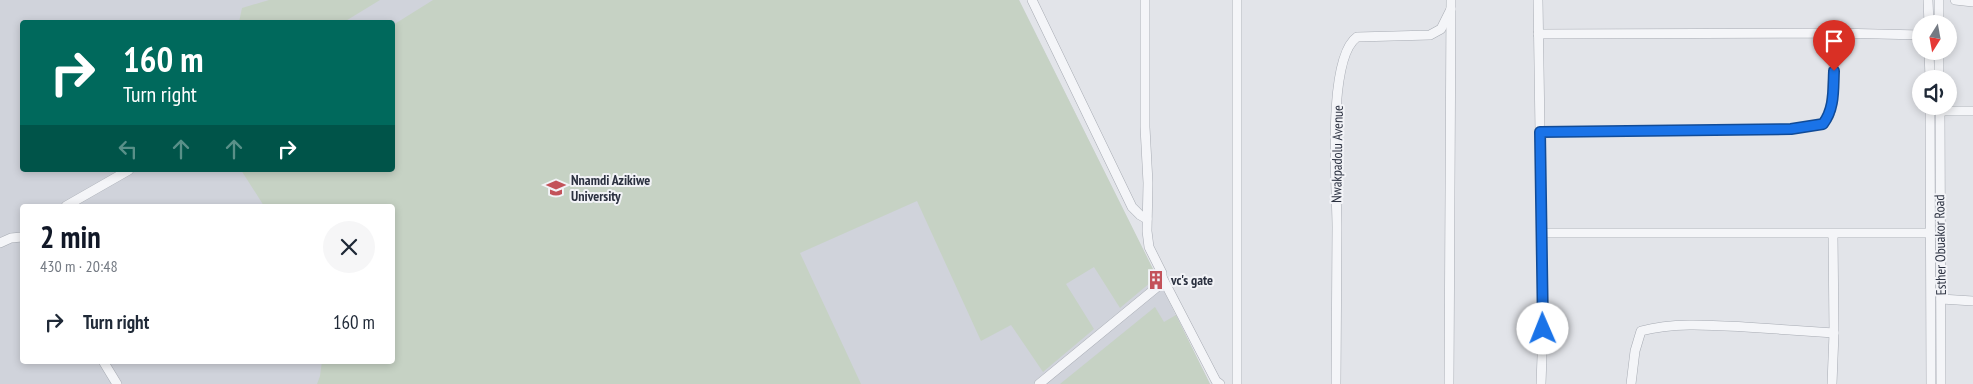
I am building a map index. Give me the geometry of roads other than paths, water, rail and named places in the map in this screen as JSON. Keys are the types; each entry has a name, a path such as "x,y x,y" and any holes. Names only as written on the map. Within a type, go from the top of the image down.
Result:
{"street":[{"path":"1032,0 1132,207 1147,219"},
{"path":"1144,0 1145,127 1149,247 1162,277 1216,381 1220,384"},
{"path":"1237,0 1238,384"},
{"path":"1538,0 1543,329 1541,384"},
{"path":"1928,0 1929,15"},
{"path":"1939,0 1939,15"},
{"path":"1955,0 1973,2"},
{"path":"1449,384 1451,4"},
{"name":"Nwakpadolu Avenue","path":"1336,384 1337,217 1334,148 1341,68 1351,41 1357,37 1430,35 1441,29 1451,4"},
{"path":"1538,34 1836,33 1912,35"},
{"path":"1540,132 1791,129 1823,124 1829,116 1831,109 1836,33"},
{"path":"1957,110 1973,111"},
{"name":"Esther Obuakor Road","path":"1930,115 1931,384"},
{"name":"Esther Obuakor Road","path":"1940,115 1941,384"},
{"path":"70,204 126,172"},
{"path":"1542,233 1931,233"},
{"path":"1832,384 1834,333 1833,234"},
{"path":"0,243 11,238 20,237"},
{"path":"1039,384 1159,287 1162,277"},
{"path":"1941,298 1973,301"},
{"path":"1631,384 1635,352 1641,331 1655,327 1721,326 1834,333"},
{"path":"105,364 116,384"}],"place":[{"name":"Nnamdi Azikiwe University","path":"556,188"},
{"name":"vc's gate","path":"1156,280"}]}
